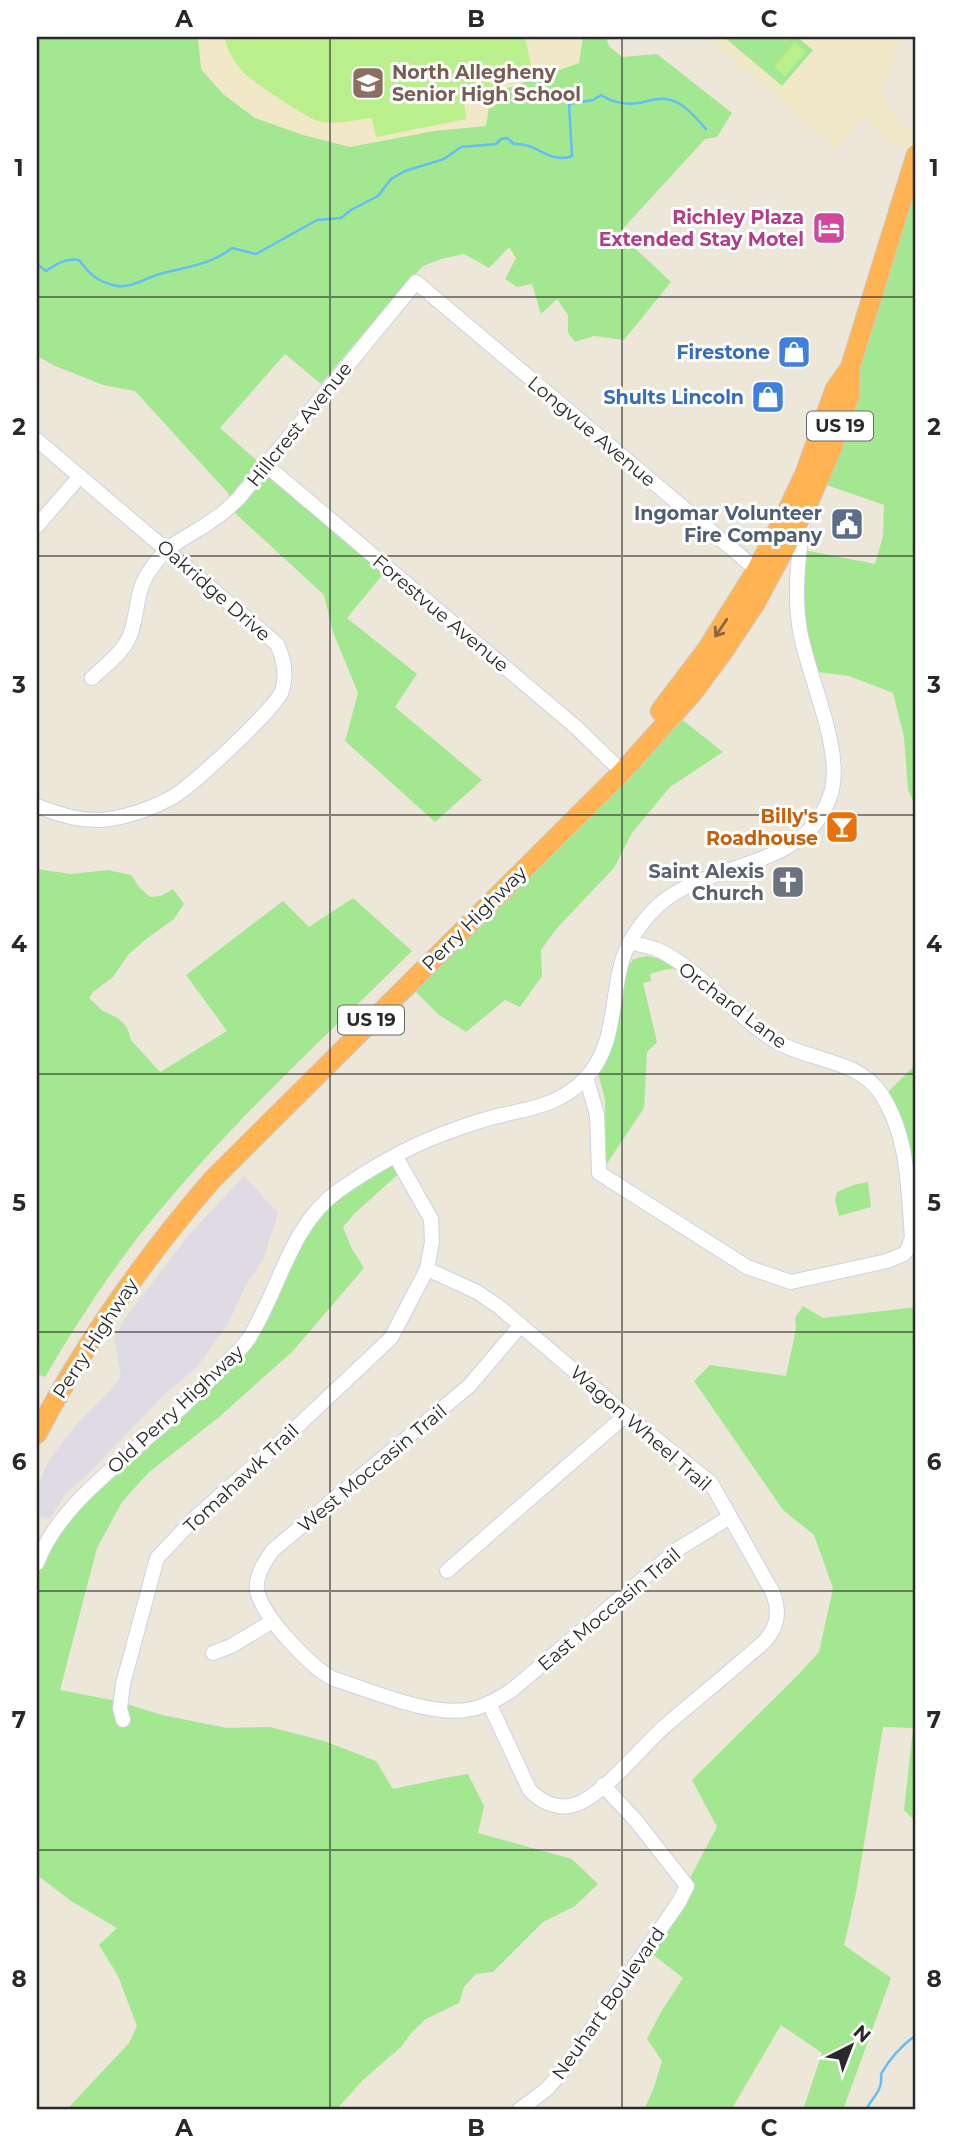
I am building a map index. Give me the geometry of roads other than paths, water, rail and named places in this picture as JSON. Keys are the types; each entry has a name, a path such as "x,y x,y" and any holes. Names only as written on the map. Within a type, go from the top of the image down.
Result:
{"highway":[{"name":"Perry Highway","path":"37,1434 78,1360 112,1307 149,1255 197,1197 233,1157 637,755 675,714 738,631 763,574 798,506 835,389 850,368 916,155"},
{"name":"Perry Highway","path":"37,1409 68,1354 121,1275 203,1172 614,764 652,721 763,574"}],"street":[{"name":"Hillcrest Avenue","path":"166,549 217,517 238,499 416,282"},
{"name":"Longvue Avenue","path":"416,282 763,574"},
{"name":"Oakridge Drive","path":"37,440 278,644 284,660 285,678 276,702 173,797 108,820 66,817 37,806"},
{"name":"Forestvue Avenue","path":"266,465 577,728 614,764"},
{"path":"37,526 80,476"},
{"name":"Old Perry Highway","path":"37,1563 49,1537 68,1512 98,1481 206,1384 248,1340 301,1233 316,1211 336,1192 436,1136 481,1120 549,1104 575,1088 604,1050 611,1030 620,967 630,942 649,915 687,885 769,857 796,842 815,824 828,800 834,775 829,737 804,651 797,609 798,506"},
{"path":"92,678 117,654 130,636 145,577 166,549"},
{"name":"Orchard Lane","path":"586,1077 597,1115 599,1173 747,1267 791,1282 887,1261 904,1254 908,1249 912,1238 904,1150 894,1120 874,1084 843,1065 802,1053 778,1042 681,965 656,950 630,942"},
{"path":"396,1157 431,1219 432,1242 427,1269"},
{"name":"Wagon Wheel Trail","path":"427,1269 486,1297 711,1483 778,1605 775,1627 764,1642 664,1726 603,1785 577,1804 566,1807 555,1805 534,1795 489,1703"},
{"name":"Tomahawk Trail","path":"123,1720 120,1708 123,1684 158,1558 195,1518 391,1338 427,1269"},
{"name":"West Moccasin Trail","path":"489,1703 473,1709 426,1708 321,1673 273,1621 263,1606 257,1590 258,1577 273,1550 469,1386 521,1325"},
{"path":"447,1572 626,1415"},
{"name":"East Moccasin Trail","path":"489,1703 512,1690 678,1549 730,1517"},
{"path":"213,1653 231,1646 273,1621"},
{"name":"Neuhart Boulevard","path":"519,2110 547,2089 564,2069 679,1902 687,1886 637,1822 603,1785"}],"waterway":[{"path":"37,264 46,271 65,261 79,260 97,279 125,286 207,262 232,248 256,254 317,220 341,218 378,196 391,179 405,171 444,159 461,147 496,144 507,138 514,144 529,146 557,158 572,156 569,104 593,100 601,95 629,104 659,99 672,100 688,110 706,129"},
{"path":"866,2110 879,2089 884,2068 905,2043 916,2035"}],"place":[{"name":"North Allegheny Senior High School","path":"368,83"},
{"name":"Richley Plaza Extended Stay Motel","path":"829,228"},
{"name":"Firestone","path":"794,352"},
{"name":"Shults Lincoln","path":"768,397"},
{"name":"Ingomar Volunteer Fire Company","path":"847,524"},
{"name":"Billy's Roadhouse","path":"842,827"},
{"name":"Saint Alexis Church","path":"788,882"}]}
